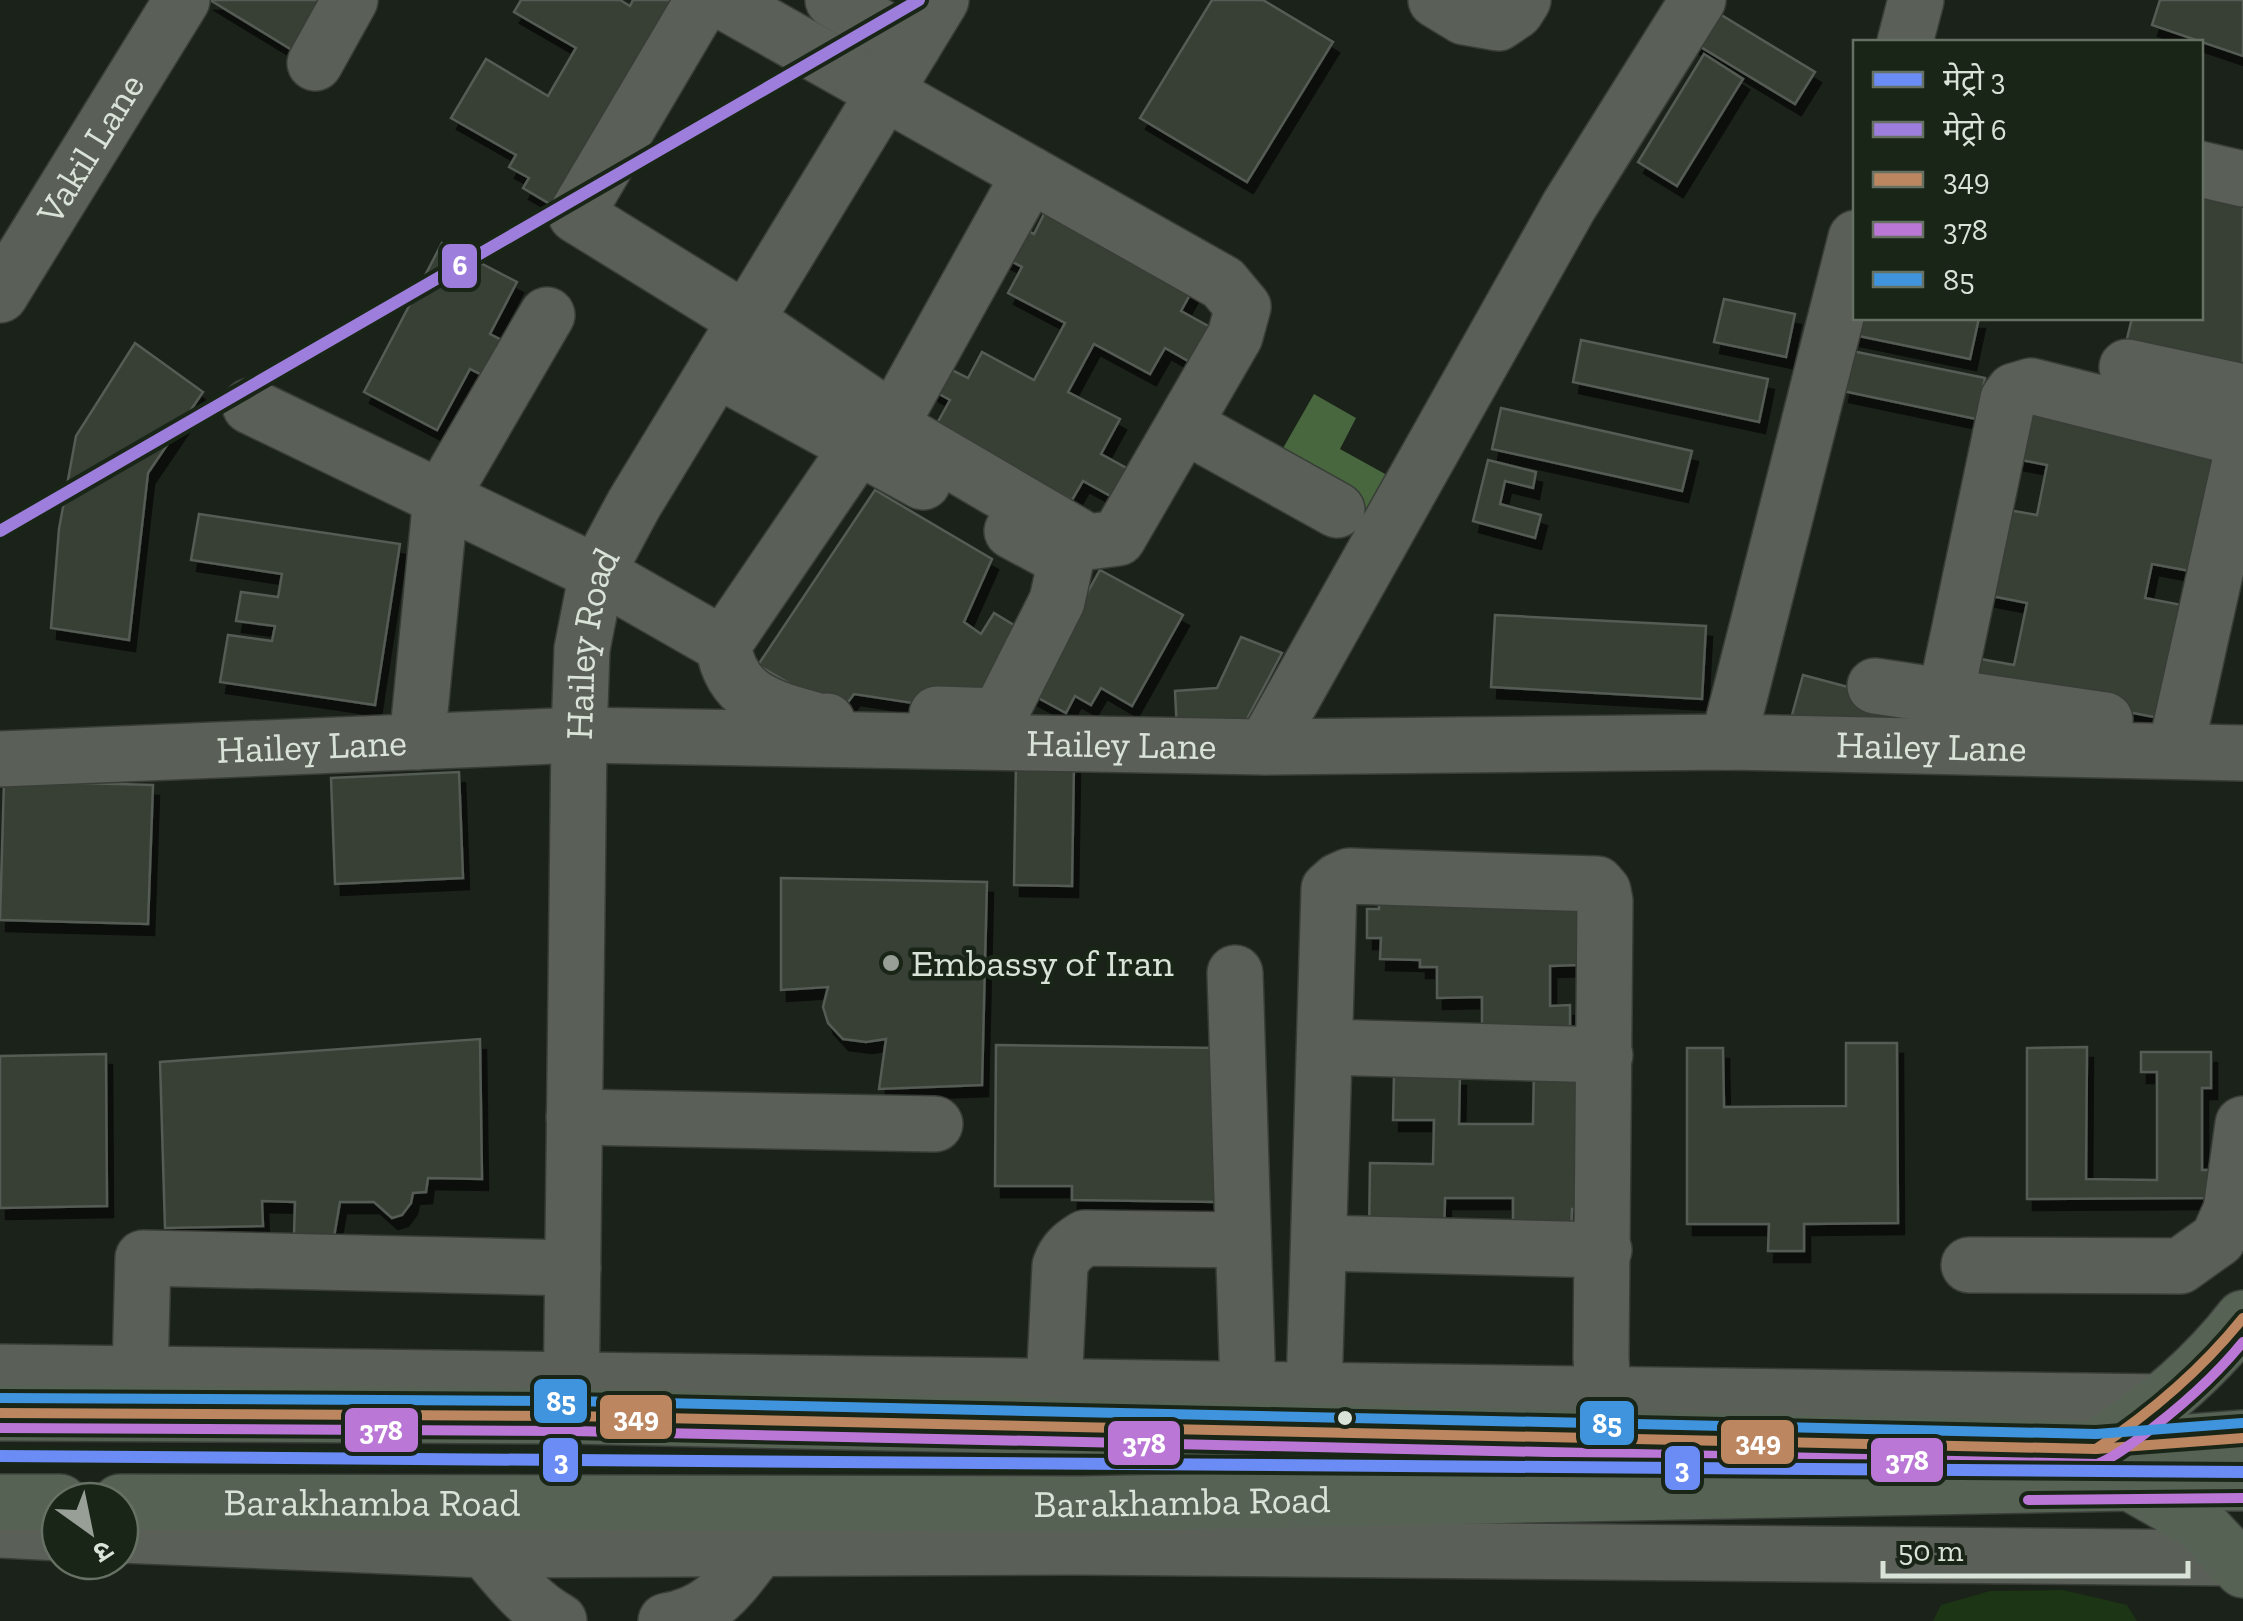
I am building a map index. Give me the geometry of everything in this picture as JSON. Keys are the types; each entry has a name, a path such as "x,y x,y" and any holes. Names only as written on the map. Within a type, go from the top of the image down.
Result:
{"main road":[{"path":"2238,1564 2197,1522 2113,1466 2142,1419 2210,1358 2243,1318"},
{"name":"Barakhamba Road","path":"0,1413 572,1398 2113,1466 2243,1483"},
{"name":"Barakhamba Road","path":"140,1503 582,1527 1080,1504 2113,1466 2243,1438"},
{"path":"0,1502 40,1502"}],"street":[{"name":"Vakil Lane","path":"0,295 182,0"},
{"path":"315,63 350,0"},
{"path":"703,0 576,215 746,320 870,404 874,437"},
{"path":"716,370 874,437 1088,542 1118,538 1236,336 1244,307 1224,282 721,0"},
{"path":"834,0 914,46"},
{"name":"Hailey Road","path":"572,1398 578,735 582,649 597,573 634,504 941,0"},
{"path":"1436,0 1464,16 1498,23 1516,11 1523,0"},
{"path":"1266,747 1569,206 1698,0"},
{"path":"1906,40 1916,0"},
{"path":"2203,170 2243,179"},
{"path":"874,437 1066,560 1058,602 999,716 866,712 822,722 766,706 740,686 726,665 723,645 874,437 1030,174"},
{"path":"1728,742 1853,250"},
{"path":"418,742 440,498 547,315"},
{"path":"2127,367 2243,392"},
{"path":"1939,722 2008,399 2014,391 2031,386 2243,439"},
{"path":"250,406 597,573 723,645"},
{"path":"1184,425 1337,510"},
{"path":"2180,730 2243,448"},
{"path":"1875,686 1939,722 2180,730 2243,726"},
{"name":"Hailey Lane","path":"0,760 578,735 1266,747 1728,742 1939,722 2243,753"},
{"path":"1314,1391 1329,889 1349,876 1597,884 1603,891 1603,1394"},
{"path":"1235,973 1248,1390"},
{"path":"1325,1047 1605,1056"},
{"path":"574,1116 935,1124"},
{"path":"1969,1266 2180,1266 2218,1239 2231,1210 2243,1124"},
{"path":"1054,1387 1060,1266 1072,1246 1085,1238 1243,1240"},
{"path":"1319,1242 1604,1250"},
{"path":"140,1374 143,1258 573,1268"},
{"path":"0,1372 140,1374 572,1398 1054,1387 2162,1402"},
{"path":"140,1538 517,1596 582,1527 759,1549 1098,1547 2238,1564"},
{"path":"0,1530 40,1531"},
{"path":"666,1621 728,1608 759,1549"}],"shaded area":[{"path":"1314,394 1356,418 1340,449 1387,475 1353,536 1262,485"},
{"path":"2063,1590 2127,1605 2137,1621 1933,1621 1941,1605 1990,1591"}],"building":[{"path":"210,0 330,0 297,53"},
{"path":"521,0 620,0 630,6 633,0 677,0 555,207 523,188 529,178 509,167 516,155 451,118 486,59 548,96 576,48 514,12"},
{"path":"1212,0 1263,0 1333,42 1247,182 1140,118"},
{"path":"2160,0 2243,0 2243,56 2203,40 2152,25"},
{"path":"1705,5 1815,72 1795,104 1686,38"},
{"path":"1704,54 1743,79 1677,186 1638,162"},
{"path":"2203,184 2243,193 2243,375 2125,347 2132,320 2203,320"},
{"path":"1045,212 1192,291 1181,311 1210,327 1190,362 1165,348 1150,374 1094,344 1068,392 1120,419 1101,454 1132,471 1116,499 1083,481 1072,500 935,427 950,400 921,384 934,361 968,378 982,352 1034,380 1065,323 1008,293 1022,267 998,254 1015,224 1034,234"},
{"path":"442,243 517,282 490,334 519,349 500,384 470,369 437,430 364,392"},
{"path":"1724,299 1795,314 1786,357 1714,342"},
{"path":"1858,320 1979,320 1970,359 1854,335"},
{"path":"1581,340 1768,379 1759,422 1573,382"},
{"path":"135,343 203,392 148,473 129,640 51,628 59,529 76,436"},
{"path":"1852,351 1985,378 1976,419 1843,391"},
{"path":"1501,408 1692,451 1682,491 1492,449"},
{"path":"2021,411 2226,450 2201,573 2152,564 2145,598 2197,608 2175,721 1971,682 1975,658 2014,665 2027,603 1986,595 2003,509 2037,515 2047,465 2011,458"},
{"path":"1488,460 1536,472 1533,488 1505,481 1500,504 1541,515 1535,538 1473,521"},
{"path":"875,490 992,559 964,622 981,634 994,613 1027,633 978,713 854,694 840,713 758,665"},
{"path":"199,514 400,544 375,705 220,682 228,635 272,641 275,626 236,621 241,592 278,597 282,574 191,560"},
{"path":"1100,570 1183,615 1132,706 1101,688 1091,705 1075,696 1066,713 1031,694"},
{"path":"1495,615 1706,626 1702,699 1491,687"},
{"path":"1241,637 1282,653 1239,734 1177,732 1175,691 1217,688"},
{"path":"1803,675 1904,702 1893,742 1792,715"},
{"path":"1016,762 1074,763 1072,886 1014,885"},
{"path":"459,772 463,878 335,884 331,778"},
{"path":"4,781 153,785 148,924 0,920"},
{"path":"781,878 987,882 982,1085 879,1089 886,1039 843,1039 828,1023 823,1007 828,987 781,990"},
{"path":"1379,888 1584,888 1579,965 1550,966 1550,1006 1570,1005 1570,1041 1482,1041 1482,997 1437,998 1437,967 1420,967 1420,960 1380,959 1381,938 1367,938 1367,909 1379,909"},
{"path":"480,1039 482,1179 428,1178 426,1192 413,1193 402,1215 392,1218 374,1202 340,1202 334,1237 294,1235 295,1202 262,1201 263,1226 165,1228 160,1062"},
{"path":"1846,1043 1897,1043 1898,1223 1804,1224 1804,1251 1768,1251 1769,1224 1687,1224 1687,1048 1723,1048 1724,1107 1846,1106"},
{"path":"996,1045 1222,1048 1220,1202 1072,1200 1072,1186 995,1186"},
{"path":"2087,1047 2086,1179 2157,1180 2157,1072 2141,1072 2141,1052 2211,1052 2211,1088 2202,1088 2202,1170 2211,1170 2211,1198 2027,1199 2027,1048"},
{"path":"106,1054 107,1206 0,1208 0,1056"},
{"path":"1534,1064 1583,1065 1586,1209 1572,1209 1571,1237 1513,1237 1513,1198 1445,1198 1444,1239 1369,1238 1370,1163 1433,1164 1434,1120 1393,1120 1394,1074 1460,1075 1459,1124 1533,1124"}],"metro line":[{"name":"6","path":"0,531 919,0"},
{"name":"3","path":"0,1456 2243,1472"}],"transit line":[{"name":"349","path":"2096,1449 2175,1389 2243,1318"},
{"name":"378","path":"0,1428 571,1431 2097,1464 2123,1450 2180,1406 2243,1342"},
{"name":"85","path":"0,1398 571,1401 2096,1434 2242,1423"},
{"name":"349","path":"0,1413 571,1416 2096,1449 2243,1438"},
{"name":"378","path":"2028,1500 2243,1498"}],"place":[{"name":"Embassy of Iran","path":"891,963"}]}
